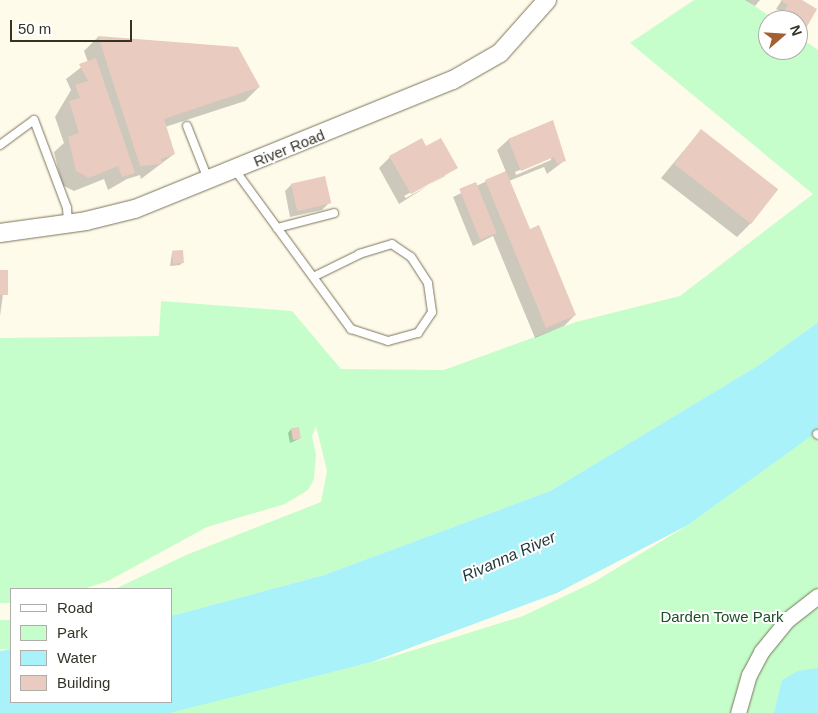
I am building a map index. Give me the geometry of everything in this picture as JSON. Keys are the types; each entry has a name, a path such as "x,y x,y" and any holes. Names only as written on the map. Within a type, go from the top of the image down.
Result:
{"street":[{"name":"River Road","path":"0,233 68,224 134,209 234,170 479,68 523,30 547,0"},
{"path":"738,713 749,675 761,652 787,620 818,596"}],"lane":[{"path":"0,145 34,120 65,199 68,224"},
{"path":"187,126 208,179"},
{"path":"234,170 315,276 351,329 388,341 418,333 432,312 428,283 411,257 392,244 360,254 315,276"},
{"path":"277,228 334,213"}],"green space":[{"path":"694,0 746,0 760,10 758,10 758,60 808,60 808,43 818,50 818,322 759,365 550,491 324,575 172,616 172,588 117,588 186,555 321,502 327,471 316,426 312,436 316,455 314,479 308,490 285,504 207,527 108,581 86,588 10,588 10,603 0,603 0,338 159,336 161,301 292,311 341,369 444,370 576,322 680,296 813,194 630,43"},
{"name":"Darden Towe Park","path":"818,430 818,713 161,713 385,659 523,616 594,582 688,525"},
{"path":"0,620 10,620 10,649 0,649"}],"water":[{"name":"Rivanna River","path":"818,322 818,431 688,525 557,593 372,662 169,713 0,713 0,651 10,649 10,703 172,703 172,616 324,575 550,491 759,365"},
{"path":"818,668 818,713 774,713 782,680 798,671"}],"building":[{"path":"780,0 802,0 817,9 808,25 808,10 785,10 788,5"},
{"path":"98,36 238,47 260,87 164,119 175,154 161,159 162,164 140,166"},
{"path":"96,58 135,173 122,177 118,166 89,178 76,171 68,137 79,133 69,101 80,98 75,85 88,81 79,64"},
{"path":"553,120 566,161 557,164 554,157 521,171 508,139"},
{"path":"701,129 778,189 751,224 674,164"},
{"path":"422,138 426,146 441,138 458,168 411,194 389,156"},
{"path":"506,171 530,229 539,225 576,315 546,328 485,180"},
{"path":"325,176 331,203 297,211 291,184"},
{"path":"476,182 497,233 480,240 459,189"},
{"path":"183,250 184,263 173,264 172,251"},
{"path":"0,270 8,270 8,295 0,295"},
{"path":"299,427 301,439 293,440 291,428"}]}
